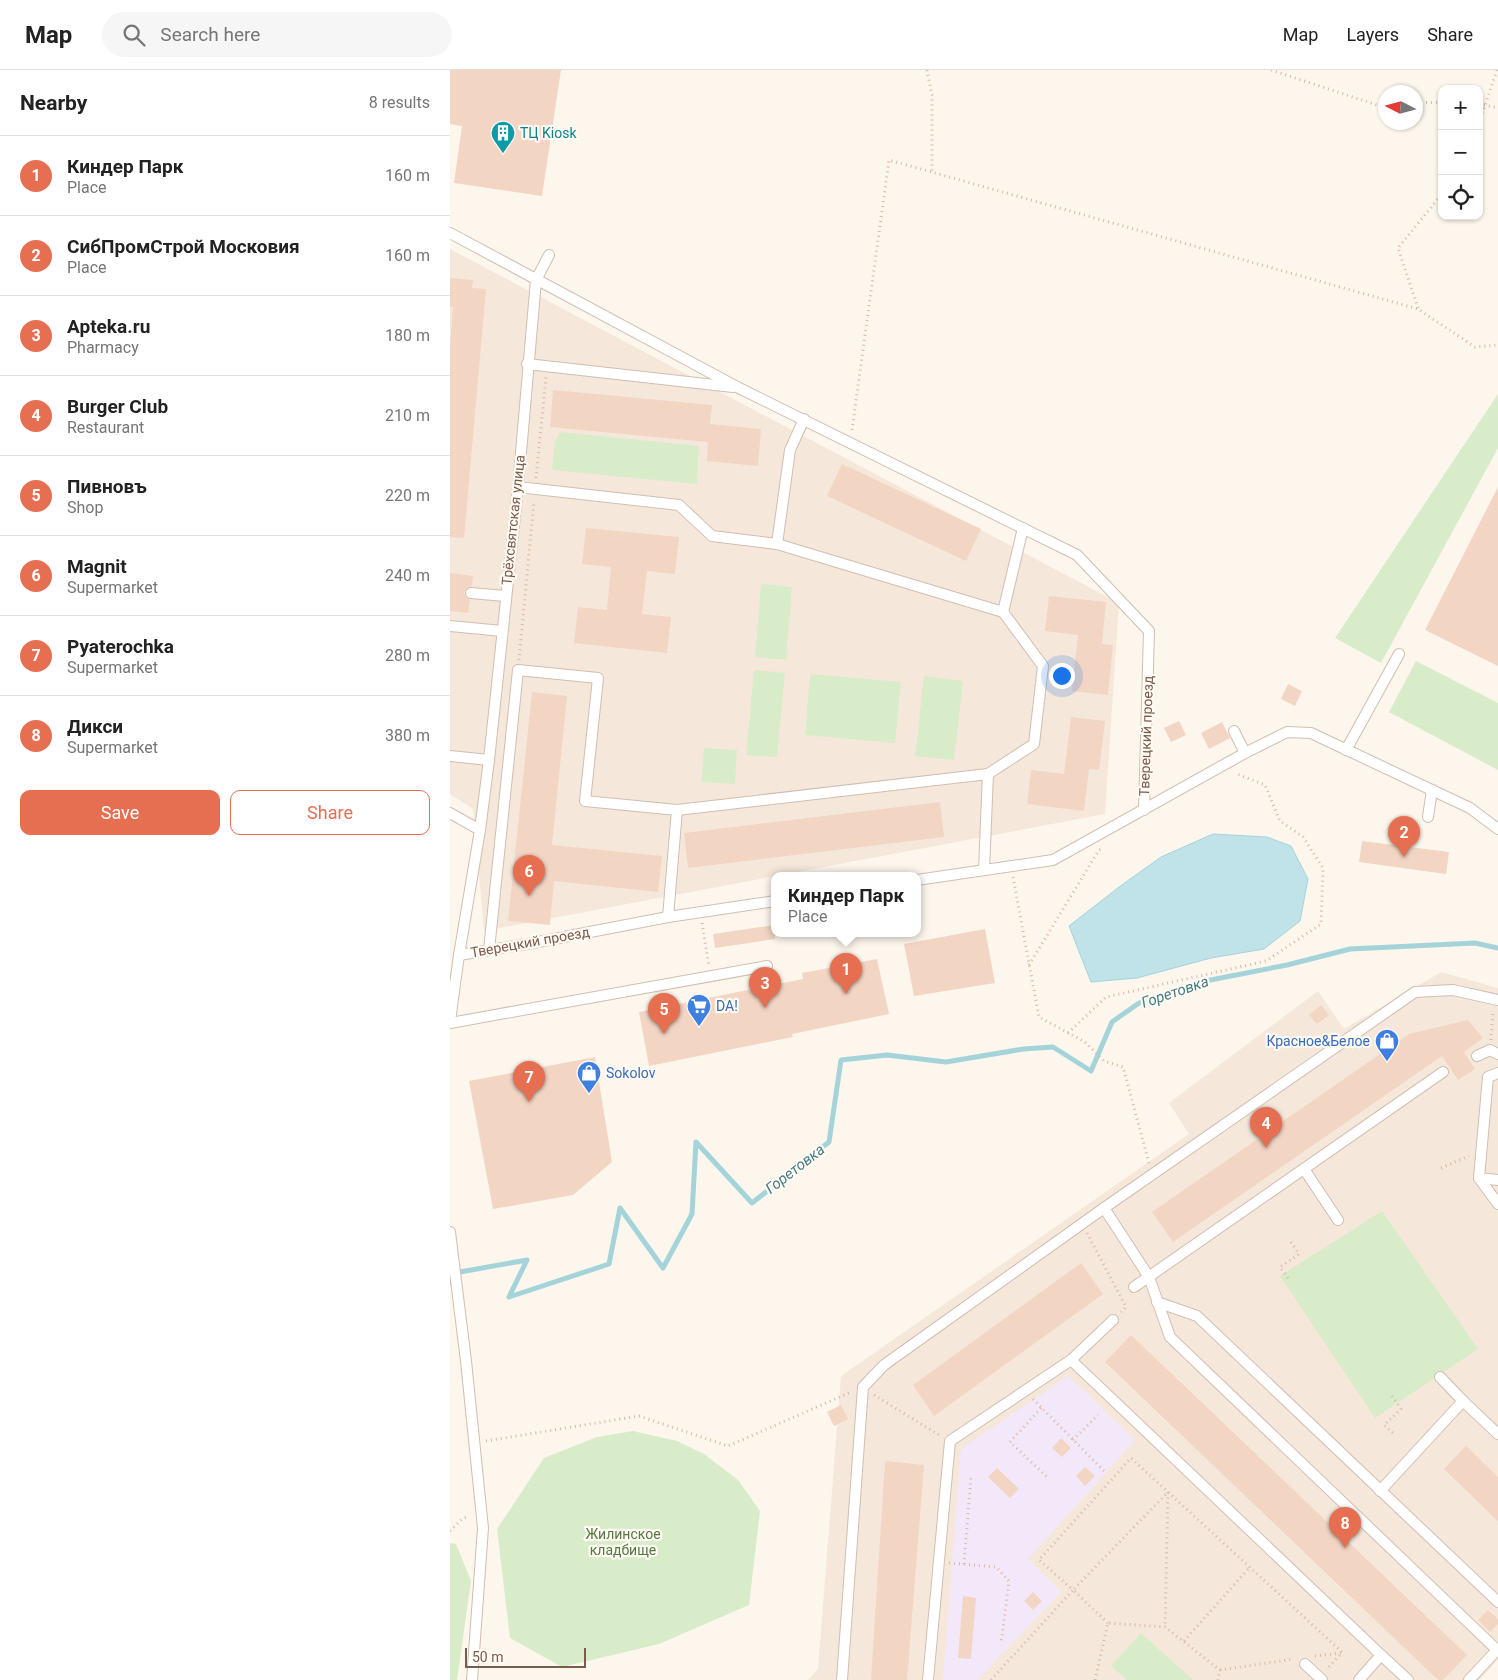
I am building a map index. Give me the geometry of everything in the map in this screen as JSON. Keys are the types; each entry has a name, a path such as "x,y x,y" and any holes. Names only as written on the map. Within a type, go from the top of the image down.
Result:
{"lane":[{"path":"450,233 739,388 1023,528 1003,612"},
{"path":"536,280 549,255"},
{"name":"Трёхсвятская улица","path":"488,760 518,487 536,280"},
{"path":"528,364 739,388"},
{"path":"777,544 790,450 804,419"},
{"path":"489,950 518,670 598,678 585,801 678,810 988,774 1034,744 1043,666 1003,612 777,544 712,536 679,504 518,487"},
{"name":"Тверецкий проезд","path":"921,879 1053,860 1144,810 1149,631 1077,555 1023,528"},
{"path":"471,593 506,596"},
{"path":"450,626 502,631"},
{"path":"1346,750 1399,654"},
{"path":"1234,731 1245,753"},
{"path":"1144,810 1245,753 1287,732 1311,733 1470,808 1498,829"},
{"path":"450,756 488,760"},
{"name":"Тверецкий проезд","path":"488,760 480,830 459,955 668,917 771,902"},
{"path":"984,870 988,774"},
{"path":"1428,817 1432,790"},
{"path":"668,917 678,810"},
{"path":"450,813 480,830"},
{"path":"459,955 450,1022 767,966"},
{"path":"842,1680 863,1387 884,1365 1104,1208 1415,992 1453,990 1496,1000"},
{"path":"1477,1056 1494,1052"},
{"path":"1134,1287 1444,1072"},
{"path":"1498,1073 1488,1077 1479,1178 1498,1204"},
{"path":"1304,1169 1338,1220"},
{"path":"1479,1178 1498,1180"},
{"path":"1104,1208 1149,1276 1170,1337 1498,1650 1469,1680"},
{"path":"450,1232 483,1528 472,1680"},
{"path":"1157,1302 1196,1316 1498,1602"},
{"path":"928,1680 950,1442 1071,1360 1113,1320"},
{"path":"1071,1360 1408,1680"},
{"path":"1440,1377 1498,1434"},
{"path":"1380,1491 1463,1401"},
{"path":"1359,1680 1381,1656"},
{"path":"1300,1662 1323,1677"}],"path":[{"path":"927,70 932,95 932,172"},
{"path":"1270,70 1378,105"},
{"path":"1483,111 1497,70"},
{"path":"1423,103 1438,102"},
{"path":"1485,105 1498,108"},
{"path":"850,442 889,160 1418,309 1475,348 1498,345"},
{"path":"1418,309 1398,248 1438,199"},
{"path":"518,670 547,366"},
{"path":"1068,1033 1106,997 1266,961 1321,924 1322,868 1303,837 1280,821 1265,785 1237,774 1228,779"},
{"path":"1029,965 1098,850 1107,846"},
{"path":"1012,866 1039,1017 1085,1042 1104,1061 1124,1067 1152,1175"},
{"path":"701,912 711,976"},
{"path":"1494,1052 1496,1000"},
{"path":"1441,1168 1482,1151"},
{"path":"1082,1224 1126,1307 1113,1320"},
{"path":"1288,1278 1280,1267 1298,1254 1291,1242"},
{"path":"474,1443 640,1416 728,1446 863,1387 950,1442"},
{"path":"1025,1391 1104,1471"},
{"path":"1392,1396 1401,1409 1384,1425 1394,1434"},
{"path":"1041,1408 1010,1442 1048,1478"},
{"path":"1073,1440 1098,1415"},
{"path":"1300,1662 1220,1670 1165,1627 1108,1623 1039,1560 1131,1458 1342,1652"},
{"path":"964,1564 971,1477"},
{"path":"991,1680 1073,1590 1168,1492"},
{"path":"1165,1627 1168,1492"},
{"path":"450,1531 462,1519 482,1512"},
{"path":"939,1562 996,1566 1009,1581 1001,1644"},
{"path":"1184,1641 1250,1568"},
{"path":"1096,1680 1108,1623"},
{"path":"1314,1656 1342,1652"},
{"path":"1323,1677 1342,1652"},
{"path":"1218,1680 1220,1670"}],"shaded area":[{"path":"450,249 1119,603 1105,814 797,872 771,872 771,877 484,931 473,809 450,794"},
{"path":"1441,972 1498,988 1498,1659 1480,1680 808,1680 818,1669 841,1376 1189,1134 1169,1103 1318,991 1344,1029"},
{"path":"1068,1376 1135,1440 1028,1559 1061,1592 977,1680 943,1680 961,1449"}],"green space":[{"path":"1498,394 1498,448 1381,663 1335,638"},
{"path":"560,432 699,446 697,484 552,470 555,442"},
{"path":"761,584 792,587 786,660 755,657"},
{"path":"1416,661 1498,703 1498,770 1389,712"},
{"path":"754,670 785,673 777,757 746,755"},
{"path":"810,674 901,682 895,743 805,735"},
{"path":"924,676 963,681 954,760 915,756"},
{"path":"704,748 737,750 735,784 701,782"},
{"path":"1382,1211 1478,1349 1375,1418 1280,1276"},
{"name":"Жилинское кладбище","path":"633,1431 677,1441 704,1454 738,1480 760,1511 749,1605 659,1644 562,1667 510,1638 497,1529 544,1458 597,1437"},
{"path":"450,1543 456,1544 471,1581 457,1680 450,1680"},
{"path":"1141,1633 1193,1680 1127,1680 1111,1666"}],"water":[{"path":"1213,834 1267,837 1291,846 1308,879 1300,921 1264,949 1211,958 1137,978 1091,982 1069,926 1161,857"}],"building":[{"name":"ТЦ Kiosk","path":"450,70 561,70 542,196 454,183 462,126 450,124"},
{"path":"450,278 473,280 472,288 486,289 464,538 450,537 450,347 453,307 450,307"},
{"path":"553,390 712,405 710,424 761,429 758,466 707,461 708,442 550,427"},
{"path":"842,464 981,529 966,561 827,496"},
{"path":"1498,487 1498,666 1425,630"},
{"path":"586,528 679,537 675,574 647,571 642,614 671,617 667,653 574,643 578,607 607,610 611,567 582,564"},
{"path":"450,573 473,576 472,586 468,587 464,592 465,596 470,600 468,613 450,611"},
{"path":"1049,596 1106,602 1102,644 1113,645 1108,695 1072,691 1078,635 1045,631"},
{"path":"1288,684 1302,691 1295,706 1281,699"},
{"path":"532,692 567,696 552,845 662,856 658,892 554,881 550,925 508,921"},
{"path":"1071,717 1105,721 1099,770 1089,769 1084,811 1027,804 1031,770 1064,774"},
{"path":"1179,721 1186,735 1171,742 1164,728"},
{"path":"1222,722 1230,738 1209,749 1201,733"},
{"path":"940,802 944,837 688,868 684,833"},
{"path":"1362,841 1449,852 1446,874 1359,862"},
{"path":"771,926 771,937 775,937 775,939 715,948 713,934"},
{"path":"985,929 995,983 914,996 904,944"},
{"path":"877,959 889,1014 792,1034 793,1037 649,1066 639,1012 803,979 802,973"},
{"path":"1321,1005 1329,1015 1317,1024 1309,1015"},
{"path":"1468,1020 1483,1038 1464,1052 1475,1069 1458,1080 1442,1056 1173,1242 1152,1212 1409,1034"},
{"path":"595,1057 612,1162 573,1195 493,1209 469,1081"},
{"path":"1081,1263 1103,1294 934,1416 913,1385"},
{"path":"1131,1335 1467,1655 1443,1680 1438,1680 1105,1362"},
{"path":"841,1405 848,1419 834,1426 827,1412"},
{"path":"1061,1438 1071,1448 1062,1457 1052,1448"},
{"path":"1466,1446 1498,1477 1498,1521 1444,1469"},
{"path":"885,1461 924,1465 907,1680 871,1680"},
{"path":"1085,1467 1095,1476 1085,1486 1076,1476"},
{"path":"997,1468 1019,1489 1010,1498 988,1477"},
{"path":"1033,1592 1042,1601 1033,1610 1024,1601"},
{"path":"963,1596 976,1598 971,1659 958,1658"},
{"path":"1488,1610 1498,1619 1498,1624 1490,1632 1478,1620"}],"waterway":[{"name":"Горетовка","path":"450,1283 460,1272 527,1260 509,1297 609,1264 620,1208 663,1268 692,1214 696,1142 752,1203 829,1142 841,1060 887,1055 946,1062 1023,1049 1053,1047 1091,1071 1112,1022 1139,1003 1195,983 1287,965 1350,949 1475,943 1498,948"}],"place":[{"name":"ТЦ Kiosk","path":"503,154"},
{"name":"СибПромСтрой Московия","path":"1404,857"},
{"name":"Magnit","path":"529,896"},
{"name":"Киндер Парк","path":"846,994"},
{"name":"Apteka.ru","path":"765,1008"},
{"name":"DA!","path":"699,1027"},
{"name":"Пивновъ","path":"664,1034"},
{"name":"Красное&Белое","path":"1387,1062"},
{"name":"Sokolov","path":"589,1094"},
{"name":"Pyaterochka","path":"529,1102"},
{"name":"Burger Club","path":"1266,1148"},
{"name":"Дикси","path":"1345,1548"}]}
